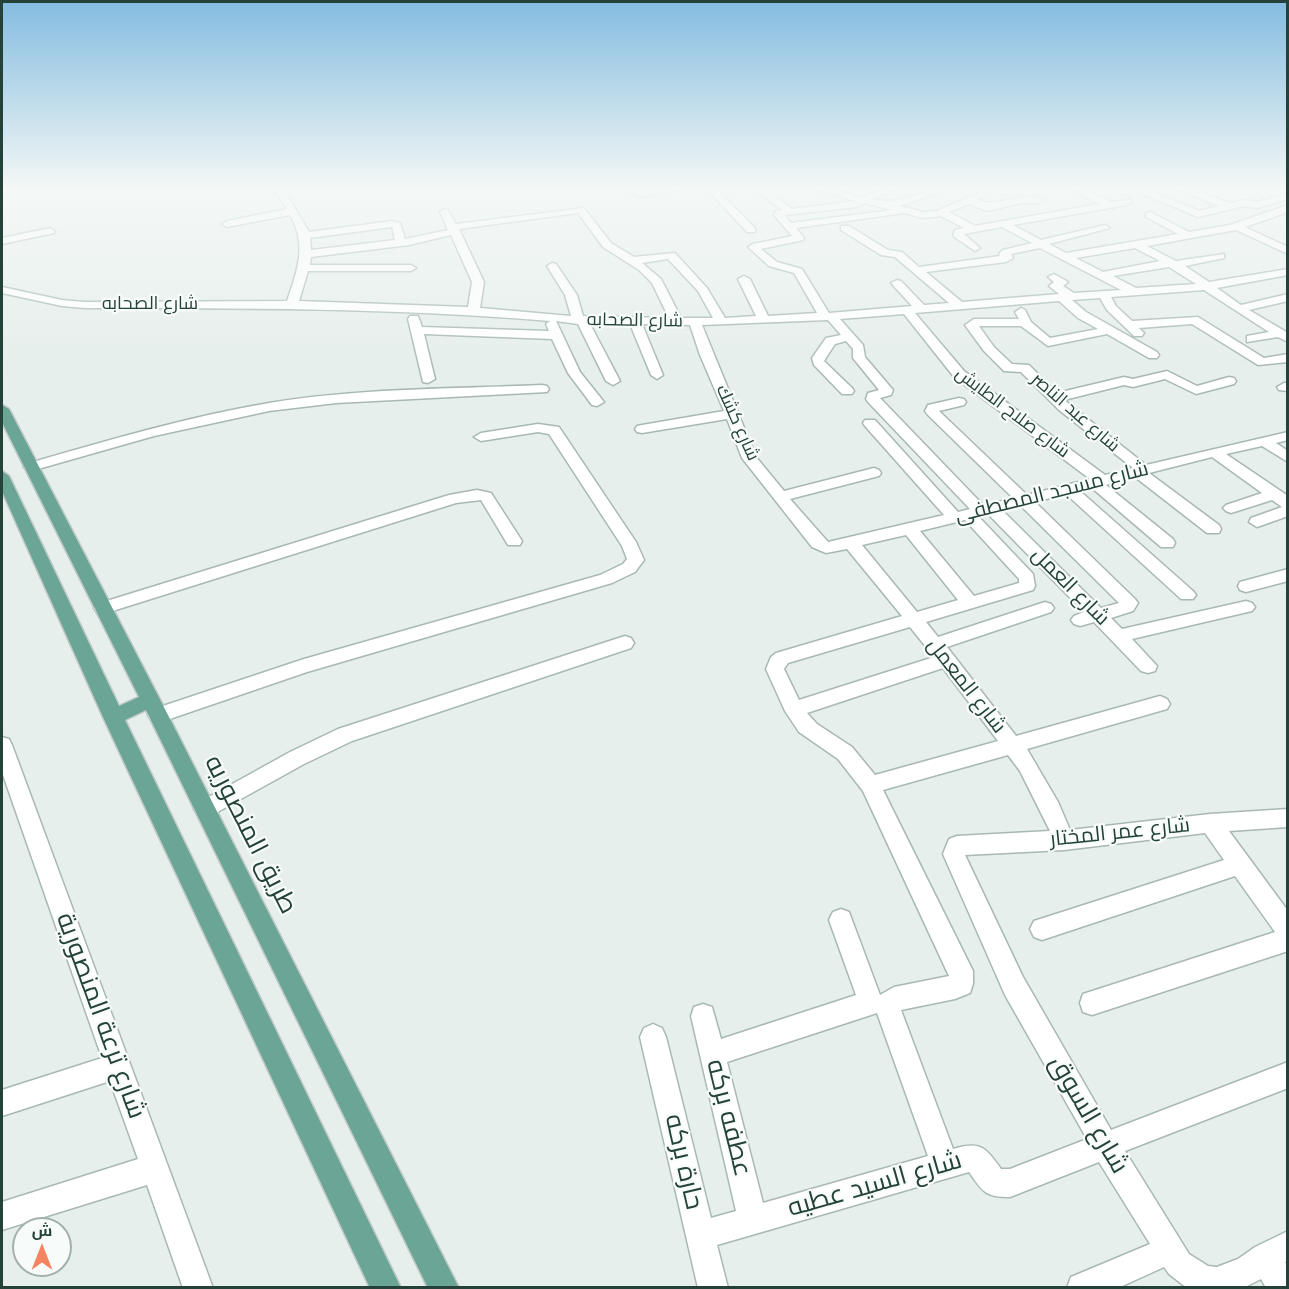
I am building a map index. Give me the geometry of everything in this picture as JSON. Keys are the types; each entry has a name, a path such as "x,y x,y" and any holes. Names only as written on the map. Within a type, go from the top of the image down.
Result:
{"main road":[{"name":"طريق المنصوريه","path":"2,409 444,1287"},
{"path":"2,476 113,717 386,1287"},
{"path":"113,717 154,707"}],"street":[{"path":"292,304 304,268 306,248"},
{"path":"307,254 357,248"},
{"path":"463,248 478,282 473,311"},
{"path":"612,248 643,268 661,286 678,321"},
{"path":"754,248 773,264 798,271 828,316 859,348 859,358 886,390 886,392 873,396 873,399 974,513 1027,578 1029,584 782,658 777,662 776,669 795,709 806,726 820,738 840,748 854,762 870,785 961,971 961,984 955,987 894,999 887,1005 945,1164"},
{"path":"879,248 885,253 898,254 958,305"},
{"path":"919,270 1008,259 1004,254 1023,248"},
{"path":"1050,248 1134,292"},
{"path":"1066,256 1112,248"},
{"path":"1143,248 1208,286 1239,309 1283,335"},
{"path":"632,261 671,255 703,290 721,322"},
{"path":"1102,275 1220,256"},
{"path":"552,266 571,295 580,320 613,381"},
{"path":"304,268 411,268"},
{"name":"شارع الصحابه","path":"2,290 62,303 292,304 473,311 580,320 721,322 828,316 1208,286 1287,272"},
{"path":"1054,277 1062,282 1055,286 1082,315 1158,352 1111,308 1103,294"},
{"path":"744,279 764,320"},
{"name":"شارع صلاح الطايش","path":"897,283 958,374 1099,482 1167,543"},
{"name":"شارع الصحابه","path":"2,297 25,298 54,307 62,303"},
{"path":"1239,309 1287,297"},
{"path":"1014,301 1026,320 1024,322 1044,341 1050,342 1110,330"},
{"path":"412,308 428,379"},
{"path":"549,317 574,373 597,402"},
{"path":"1128,325 1194,320 1265,362 1287,358"},
{"path":"634,321 657,375"},
{"name":"شارع كشك","path":"695,322 706,355 749,458 818,543"},
{"name":"شارع عبد الناصر","path":"1024,322 974,323 971,325 988,348 1009,368 1024,368 1054,398 1213,529"},
{"path":"417,330 556,335"},
{"path":"1251,339 1283,335"},
{"path":"846,391 818,362 818,358 828,347 830,341 849,337"},
{"path":"1054,398 1124,381 1133,383 1165,375 1196,390 1229,381"},
{"path":"31,467 150,432 268,407 336,399 542,389"},
{"path":"959,402 933,408 932,411 1129,603 1127,607 1080,620"},
{"path":"642,429 732,414"},
{"path":"870,423 974,513"},
{"path":"154,707 606,579 629,568 636,560 630,546 554,430 538,428 482,437"},
{"name":"شارع مسجد المصطفى","path":"818,543 826,548 852,543 1214,452 1287,436"},
{"path":"1264,441 1287,458"},
{"path":"1214,452 1287,504"},
{"path":"781,496 874,473"},
{"path":"1069,489 1187,596"},
{"path":"1231,508 1274,494"},
{"path":"103,608 454,498 486,496 514,541"},
{"path":"1257,522 1287,510"},
{"name":"شارع العمل","path":"974,513 1097,615 1148,666"},
{"path":"910,529 970,603"},
{"name":"شارع المعمل","path":"852,543 947,660 1012,745 1038,783 1064,840"},
{"path":"1246,586 1287,575"},
{"path":"1118,636 1246,607"},
{"path":"934,645 1046,608"},
{"path":"205,809 297,758 345,735 625,643"},
{"path":"795,709 947,660"},
{"path":"870,785 1160,704"},
{"name":"شارع ترعة المنصورية","path":"2,745 198,1287"},
{"name":"شارع عمر المختار","path":"954,849 965,845 1064,840 1210,823 1287,818"},
{"path":"1210,823 1287,931"},
{"name":"شارع السوق","path":"954,849 955,860 1014,986 1106,1147 1179,1264 1203,1281 1216,1282 1247,1271 1276,1251"},
{"path":"1042,929 1239,865"},
{"path":"713,1054 871,1003 841,920"},
{"path":"1092,1003 1287,939"},
{"name":"عطفه بركه","path":"703,1016 753,1220"},
{"name":"حارة بركه","path":"653,1036 713,1287"},
{"path":"2,1102 118,1066"},
{"path":"1106,1147 1199,1107 1287,1075"},
{"name":"شارع السيد عطيه","path":"700,1236 945,1164 974,1158 983,1165 994,1183 1010,1183 1106,1147"},
{"path":"2,1216 154,1167"},
{"path":"1082,1287 1169,1250"},
{"path":"1276,1251 1283,1287"}]}
